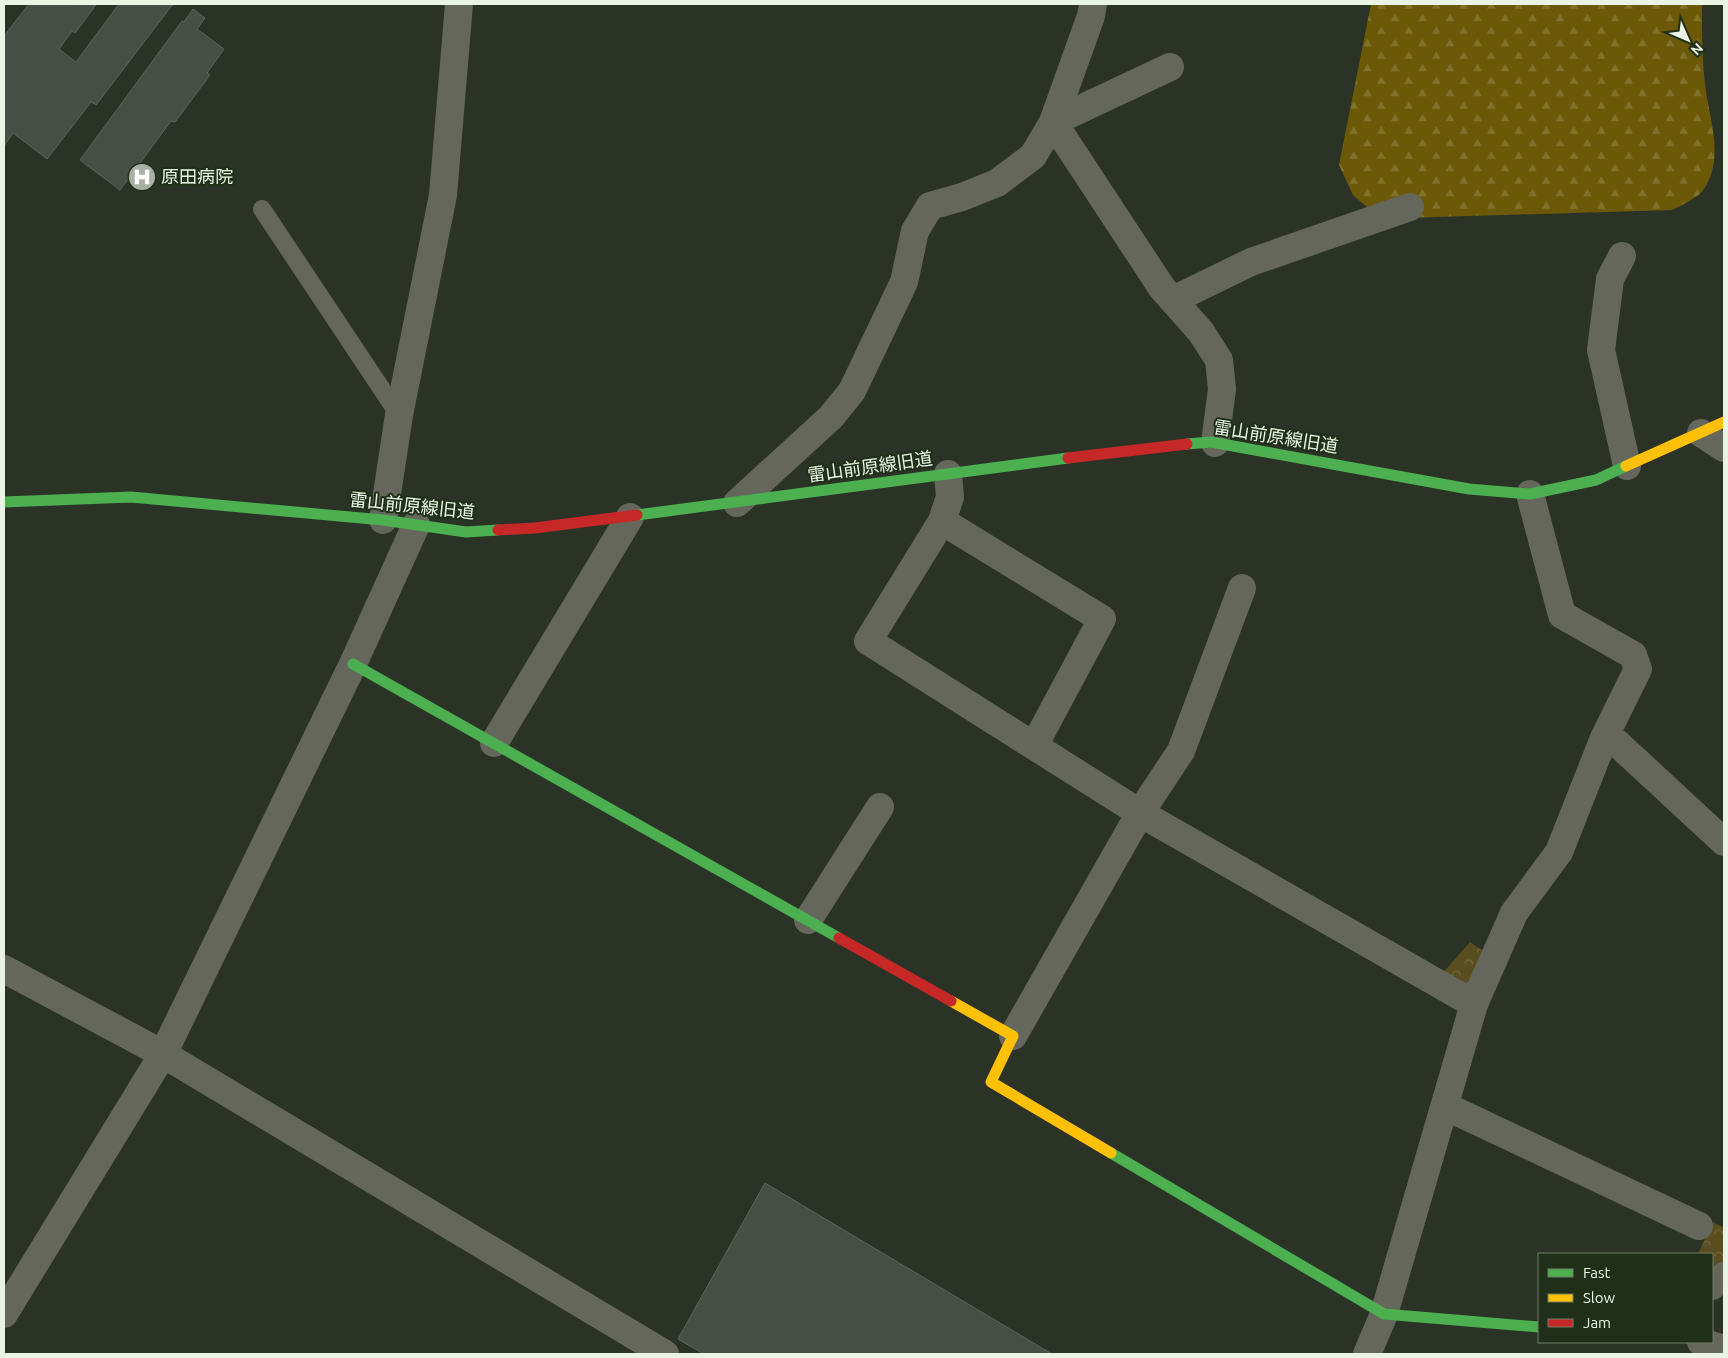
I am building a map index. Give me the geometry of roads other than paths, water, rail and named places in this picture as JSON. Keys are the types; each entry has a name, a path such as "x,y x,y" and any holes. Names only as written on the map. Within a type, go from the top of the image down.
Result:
{"street":[{"path":"383,520 399,415 443,195 458,4"},
{"path":"737,503 831,417 852,391 904,282 915,231 930,206 962,197 997,183 1033,156 1053,122 1091,16 1093,4"},
{"path":"1053,122 1170,67"},
{"path":"1053,122 1162,288 1201,332 1219,360 1222,389 1215,443"},
{"path":"1173,300 1252,262 1410,207"},
{"path":"1622,256 1610,279 1601,350 1627,466"},
{"path":"1712,427 1724,448"},
{"name":"雷山前原線旧道","path":"4,502 131,497 383,520 466,532 535,528 630,517 1158,446 1215,443 1469,489 1530,494 1596,480 1712,427"},
{"path":"948,474 950,497 942,521 868,641 1140,814 1474,1004"},
{"path":"1367,1354 1384,1314 1474,1004 1514,913 1559,852 1604,738 1638,669 1634,654 1562,614 1530,494"},
{"path":"494,742 630,517"},
{"path":"942,521 1102,619 1034,746"},
{"path":"4,1314 163,1054 353,664 416,525"},
{"path":"1242,588 1181,751 1140,814 1013,1036 991,1082 1384,1314 1538,1327"},
{"path":"353,664 1013,1036"},
{"path":"1604,738 1617,743 1724,842"},
{"path":"808,920 880,806"},
{"path":"4,969 163,1054 665,1354"},
{"path":"1445,1106 1699,1226"},
{"path":"1713,1285 1724,1276"},
{"path":"1704,1343 1724,1349"}],"lane":[{"path":"262,209 399,415"}],"place":[{"name":"原田病院","path":"142,177"}]}
